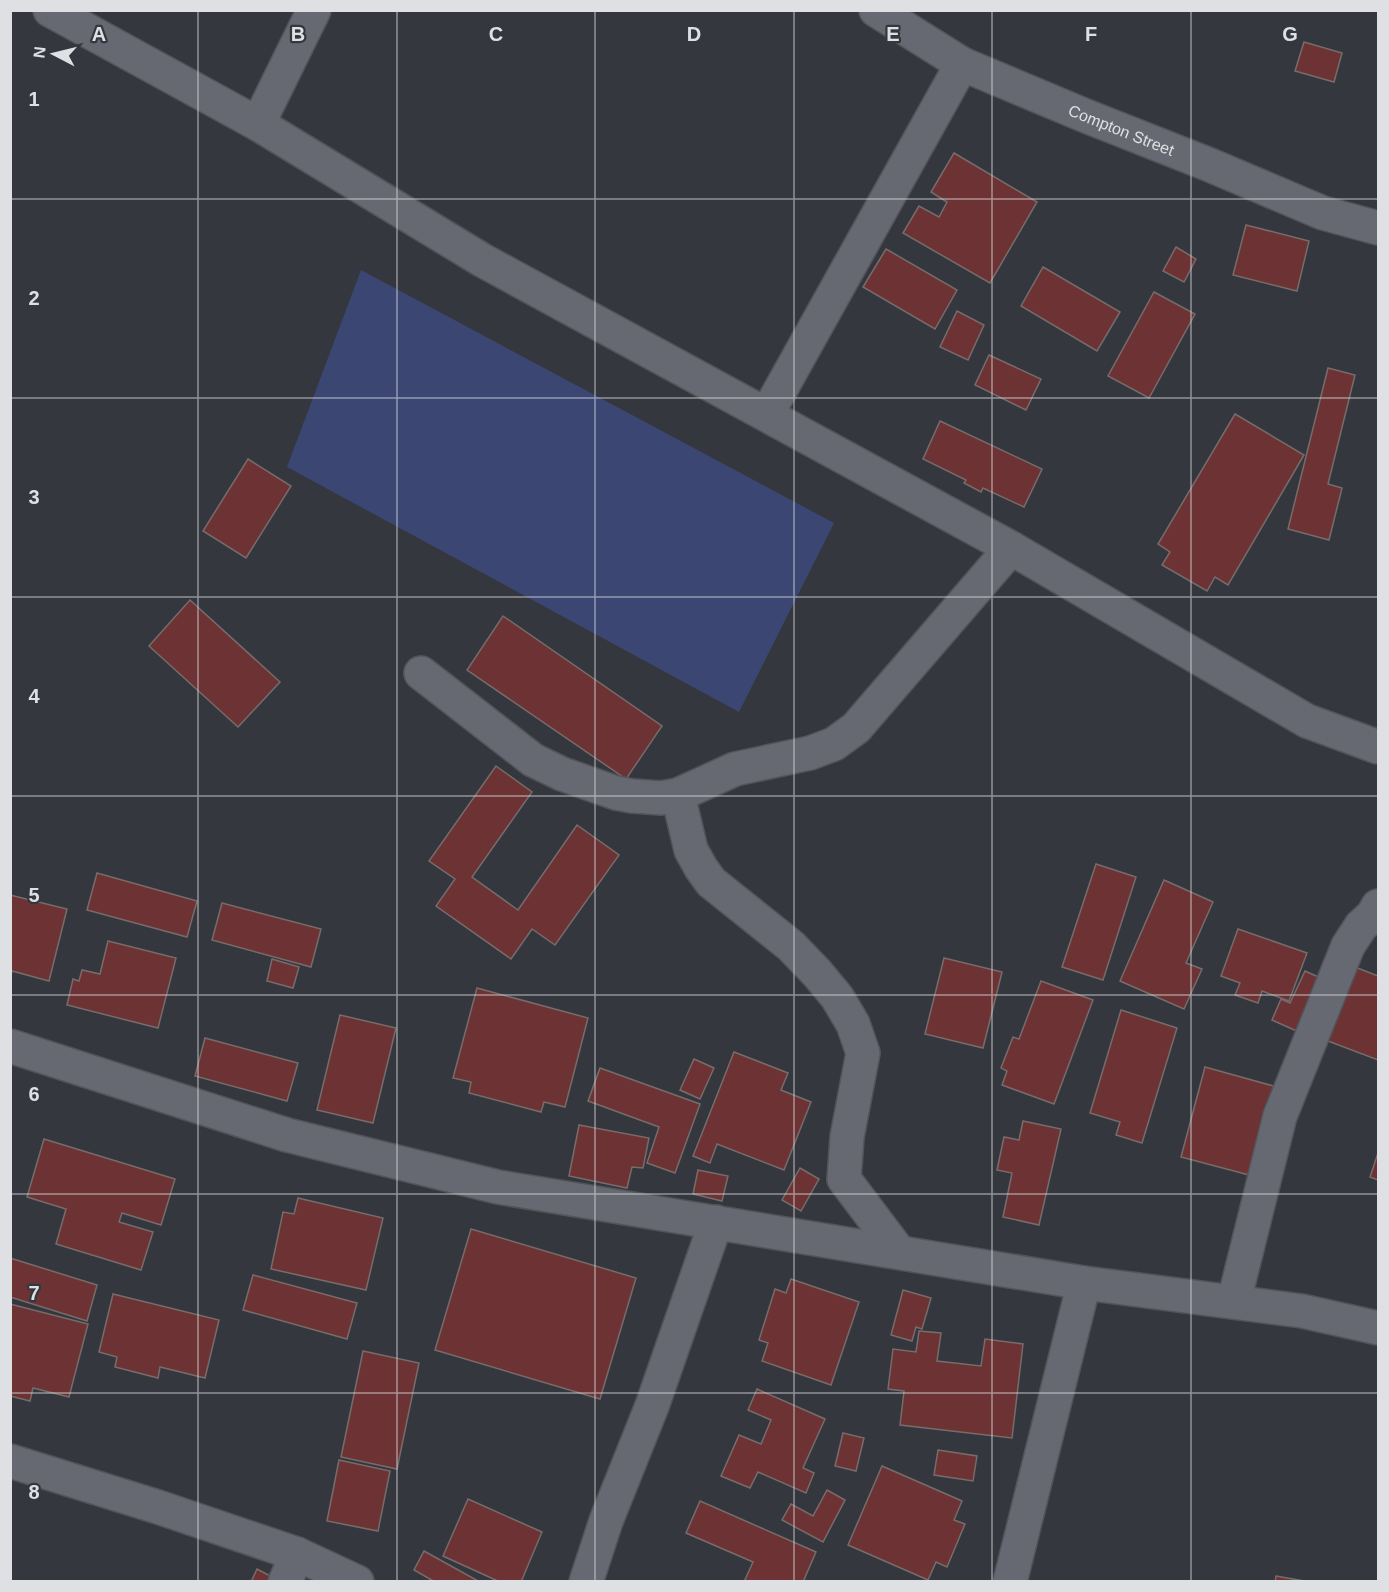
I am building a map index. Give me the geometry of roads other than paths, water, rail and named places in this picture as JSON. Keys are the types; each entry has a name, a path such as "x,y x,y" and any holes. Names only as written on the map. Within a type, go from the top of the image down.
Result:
{"street":[{"path":"51,10 258,124 482,260 1011,548 1307,721 1378,747"},
{"path":"258,124 314,10"},
{"name":"Compton Street","path":"876,10 962,64 1323,213 1378,228"},
{"path":"767,414 962,64"},
{"path":"421,673 533,760 562,774 624,795 661,798 678,795 735,769 810,753 834,744 856,728 1011,548"},
{"path":"678,795 691,850 700,868 711,882 791,946 811,966 837,997 854,1024 863,1053 847,1137 844,1179 899,1252"},
{"path":"1234,1301 1280,1116 1348,946 1378,906"},
{"path":"10,1046 287,1135 498,1186 1084,1283 1302,1311 1378,1328"},
{"path":"585,1581 606,1521 652,1406 716,1222"},
{"path":"1010,1581 1084,1283"},
{"path":"10,1461 158,1507 291,1568 357,1581"}]}
